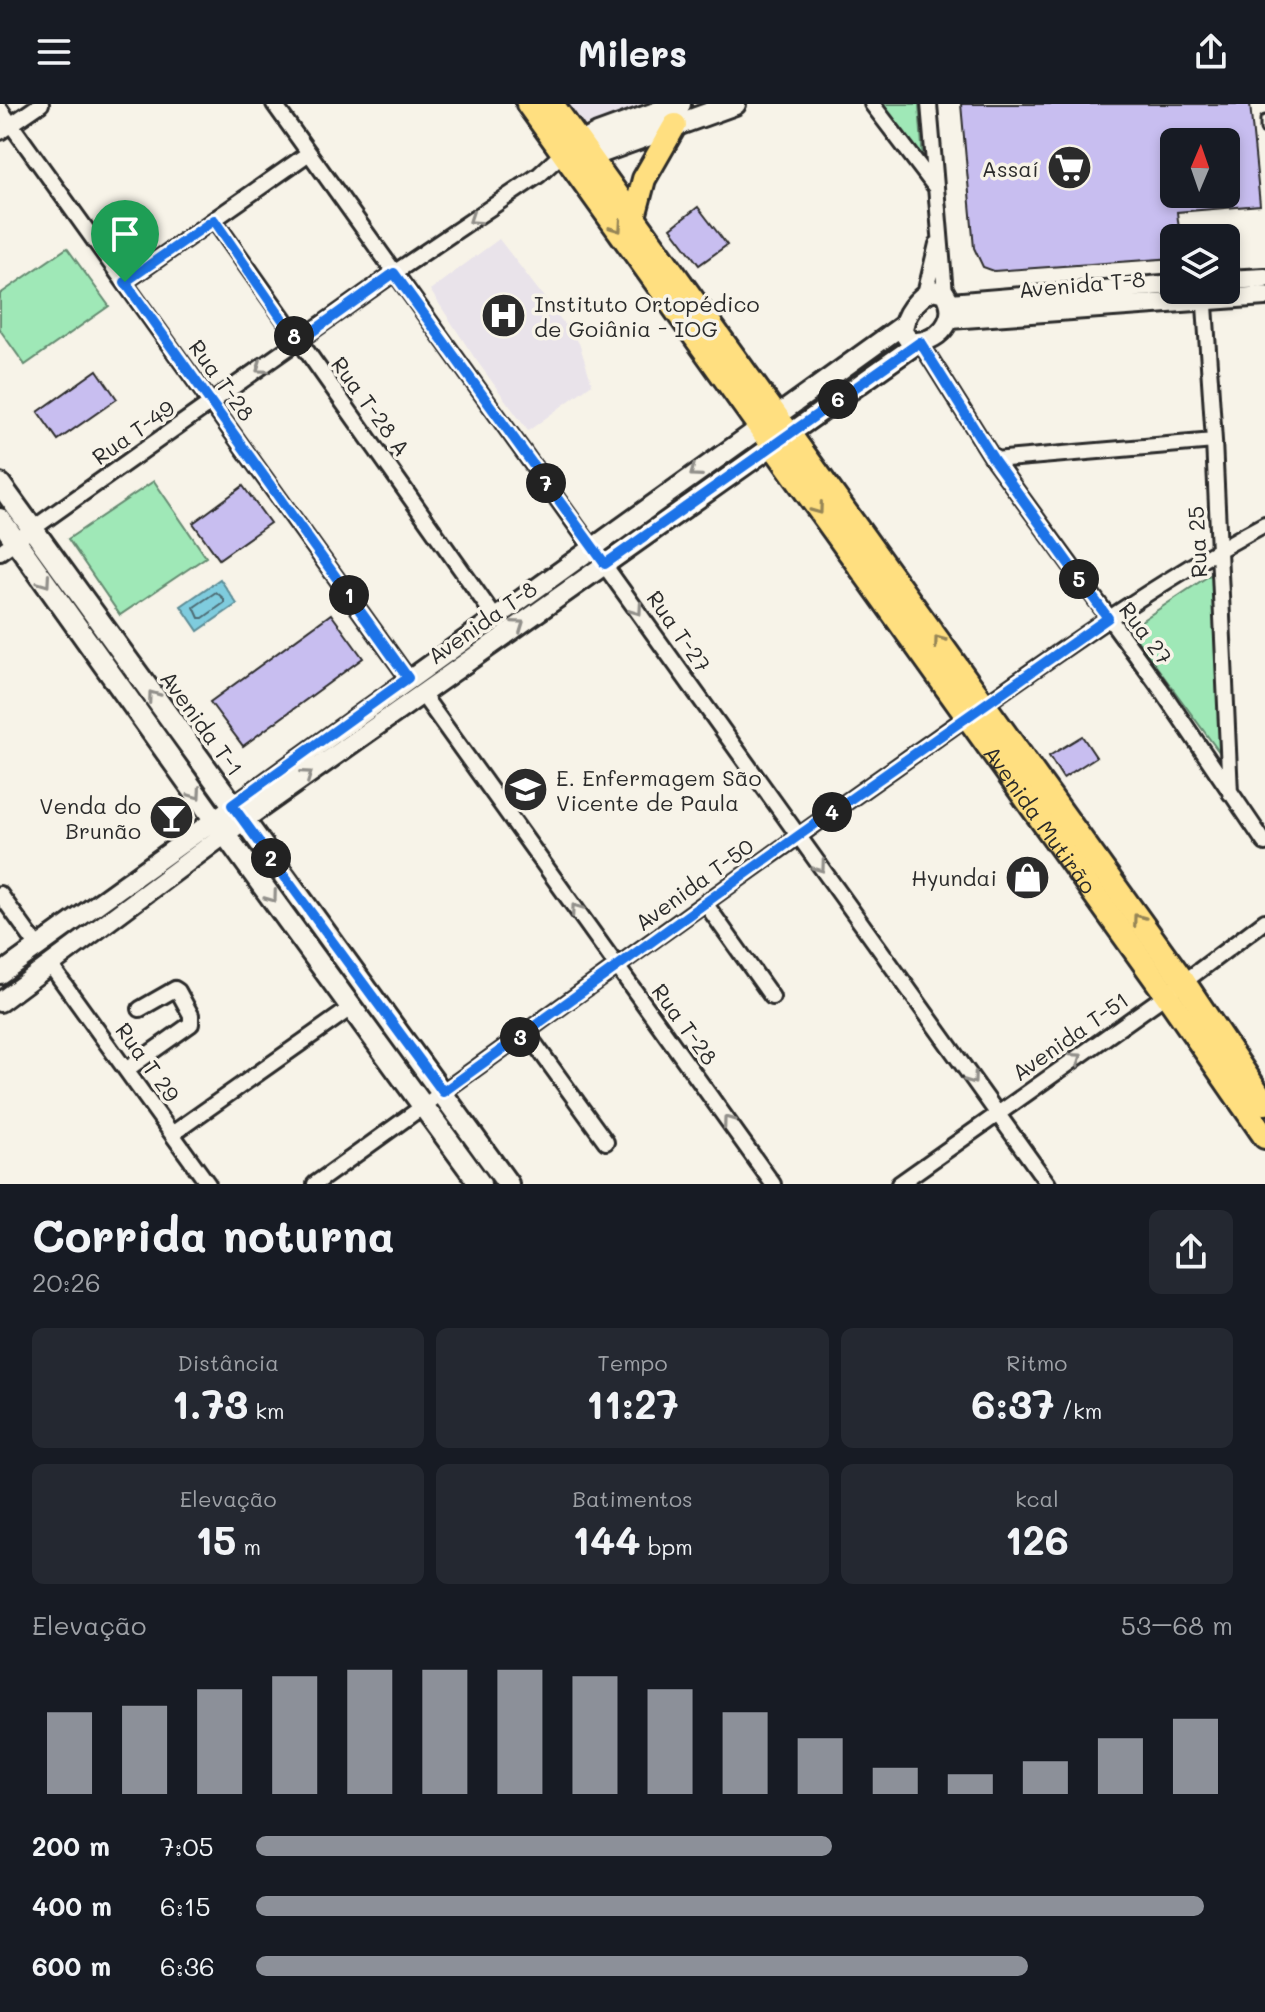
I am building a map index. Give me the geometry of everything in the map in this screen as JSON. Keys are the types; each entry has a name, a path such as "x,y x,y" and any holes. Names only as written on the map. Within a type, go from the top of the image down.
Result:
{"main road":[{"path":"528,104 634,217 767,420"},
{"path":"552,104 576,154 767,420"},
{"path":"576,154 678,114 735,104"},
{"path":"634,217 644,179 678,114"},
{"name":"Avenida Mutirão","path":"767,420 1175,988 1265,1103"},
{"name":"Avenida T-1","path":"0,484 16,541 238,813 508,1184"},
{"name":"Avenida T-1","path":"0,519 480,1184"},
{"name":"Avenida Mutirão","path":"1175,988 1265,1137"}],"street":[{"path":"6,128 41,104"},
{"name":"Rua T-27","path":"274,104 1048,1184"},
{"path":"872,104 937,188"},
{"path":"929,104 949,305"},
{"name":"Rua T-28","path":"0,109 6,128 125,282 408,678"},
{"path":"125,282 309,153"},
{"name":"Rua T-49","path":"16,541 394,273 539,175 576,154"},
{"name":"Rua T-28 A","path":"214,220 494,616"},
{"path":"925,294 940,228"},
{"path":"1240,279 1265,278"},
{"name":"Avenida T-8","path":"949,305 1160,285"},
{"path":"925,294 933,290 949,305"},
{"name":"Avenida T-8","path":"0,974 220,826 408,678 903,325 925,294"},
{"name":"Avenida T-8","path":"1240,295 1265,296"},
{"name":"Avenida T-8","path":"949,305 1160,296"},
{"name":"Rua 25","path":"1205,304 1230,793"},
{"name":"Avenida T-8","path":"238,813 422,694 780,439 925,340 949,305"},
{"path":"903,325 905,338 925,340"},
{"name":"Rua 27","path":"925,340 938,371 994,460 1160,688 1265,843"},
{"path":"994,460 1214,441"},
{"path":"1006,477 1025,457"},
{"name":"Avenida T-50","path":"315,1184 798,836 1108,618 1265,524"},
{"name":"Rua T-28","path":"422,694 773,1184"},
{"name":"Avenida T-8","path":"0,1002 51,966 220,826"},
{"path":"0,894 38,947"},
{"path":"705,903 772,997"},
{"name":"Avenida T-51","path":"899,1184 1265,921"},
{"name":"Rua T 29","path":"51,966 208,1184"},
{"path":"126,1070 191,1024 191,1015 175,989 140,1009"},
{"path":"172,1134 352,1007"},
{"path":"527,1033 606,1142"}],"lane":[{"path":"1265,120 1265,129"}],"shaded area":[{"path":"567,104 651,104 586,128"},
{"name":"Instituto Ortopédico de Goiânia - IOG","path":"499,239 579,343 592,384 528,431 430,290"}],"green space":[{"path":"878,104 919,104 923,161"},
{"path":"67,248 109,306 25,365 0,330 0,294"},
{"path":"154,481 206,557 120,615 68,539"},
{"path":"1213,573 1228,764 1129,629"}],"water":[{"path":"220,579 237,604 198,631 181,606"}],"building":[{"name":"Assaí","path":"961,104 1250,104 1260,205 1240,207 1240,128 1160,128 1160,208 1224,208 1177,212 1178,224 1160,224 1160,259 994,271 983,267 974,248"},
{"path":"698,207 727,245 699,265 671,228"},
{"path":"97,370 117,399 58,440 38,412"},
{"path":"243,486 270,523 219,559 193,523"},
{"path":"331,614 363,658 243,746 210,702"},
{"path":"1082,736 1096,757 1063,778 1049,756"}],"place":[{"name":"Assaí","path":"1070,168"},
{"name":"Instituto Ortopédico de Goiânia - IOG","path":"503,316"},
{"name":"E. Enfermagem São Vicente de Paula","path":"525,790"},
{"name":"Venda do Brunão","path":"172,818"},
{"name":"Hyundai","path":"1028,877"}],"route":[{"path":"214,220 298,342 394,273 605,564 920,342 994,460 1108,618 798,836 443,1092 232,805 408,678 125,282 214,220"}]}
